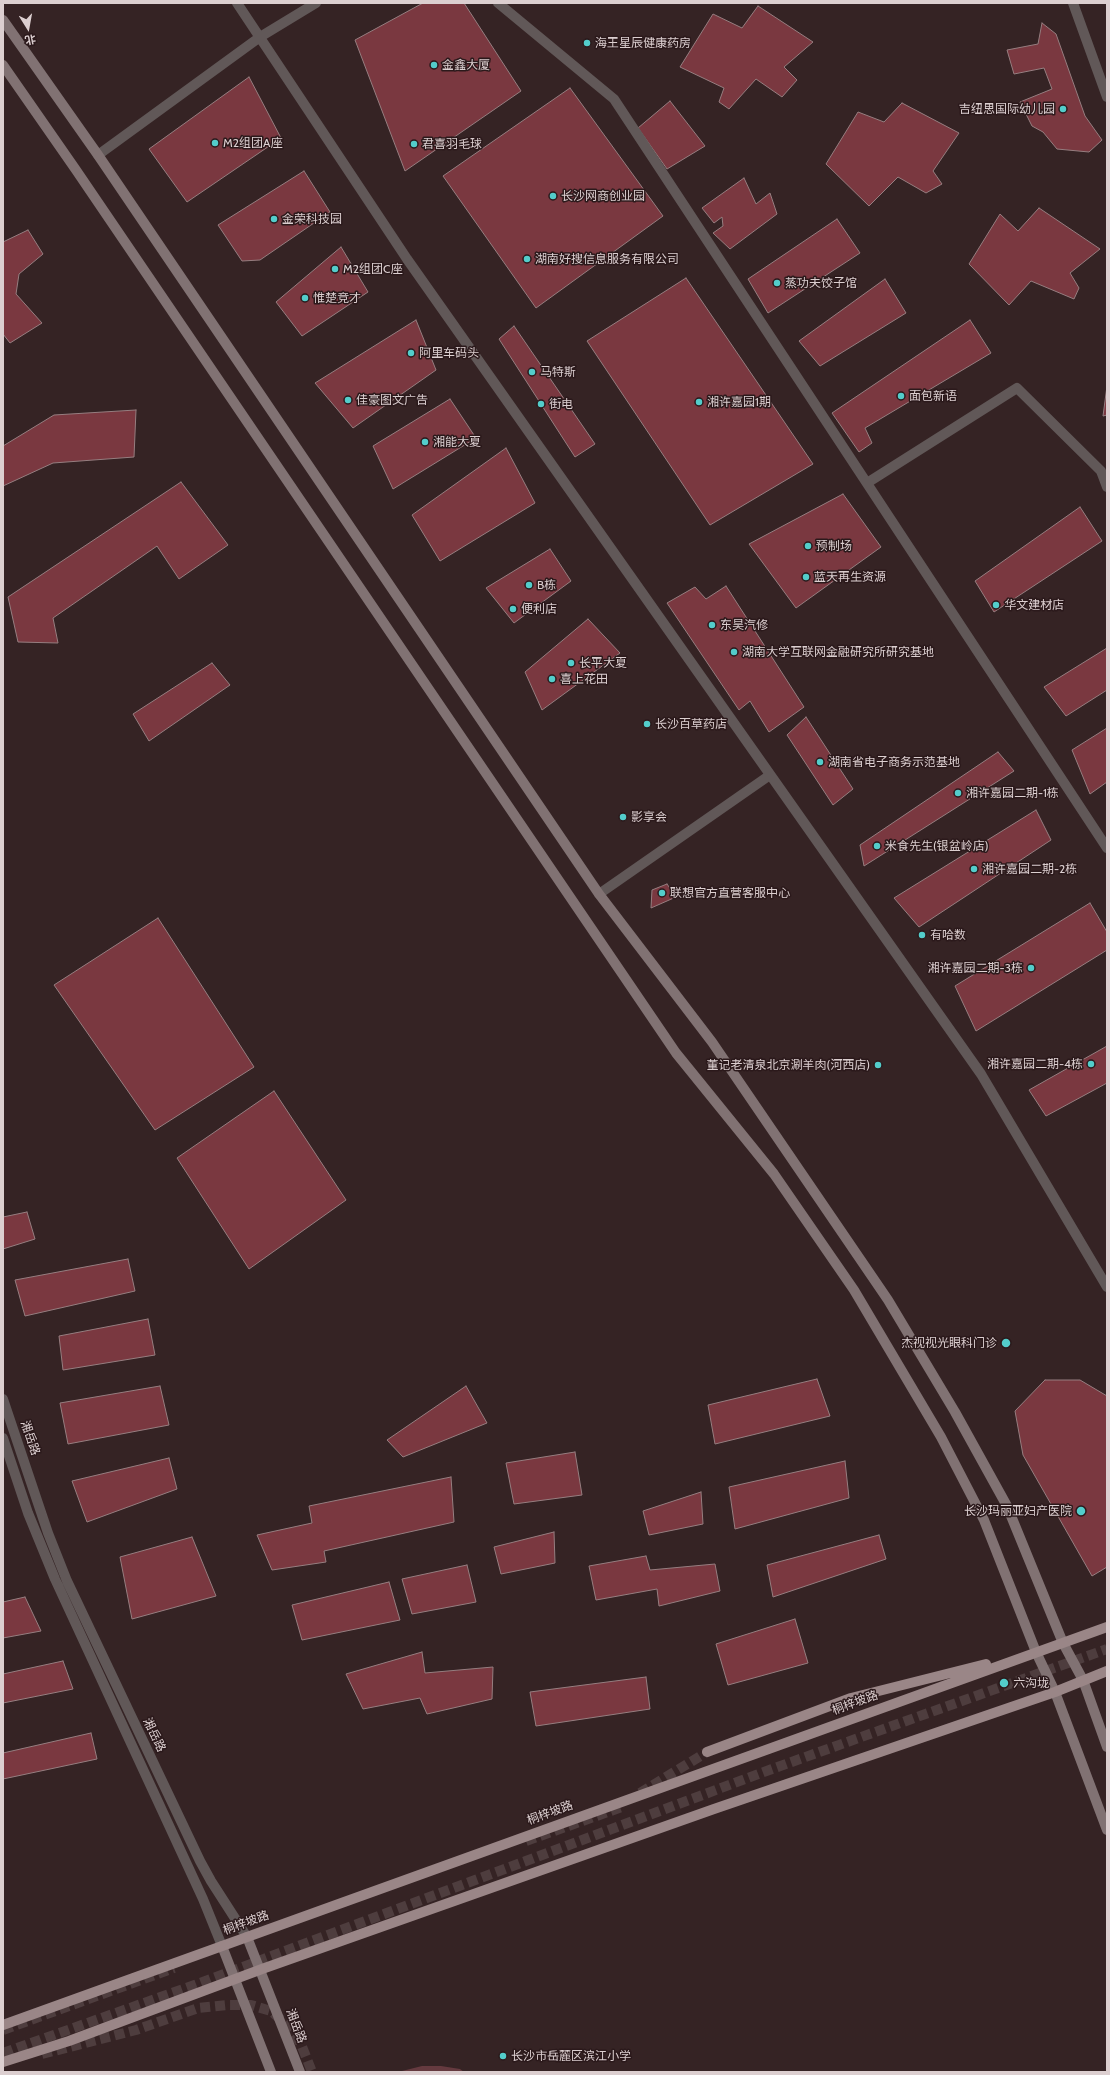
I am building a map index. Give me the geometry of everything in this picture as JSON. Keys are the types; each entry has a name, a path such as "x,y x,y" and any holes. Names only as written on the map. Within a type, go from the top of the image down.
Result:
{"main road":[{"path":"3,20 98,156 599,894 712,1042 888,1300 955,1412 1007,1506 1063,1642 1083,1680 1107,1747"},
{"path":"3,65 76,170 676,1053 774,1174 854,1290 941,1437 984,1520 1036,1652 1055,1692 1107,1830"},
{"name":"桐梓坡路","path":"3,2025 1107,1627"},
{"path":"707,1752 851,1698 1036,1652"},
{"path":"3,2062 69,2041 262,1969 714,1809 1055,1692 1107,1671"},
{"name":"湘岳路","path":"247,1937 262,1969 300,2072"},
{"name":"湘岳路","path":"222,1946 271,2072"}],"street":[{"path":"237,3 407,259 981,1074 1107,1287"},
{"path":"98,156 260,37 316,3"},
{"path":"498,3 614,99 1107,848"},
{"path":"1072,3 1107,97"},
{"path":"867,483 1018,388 1101,471 1107,487"},
{"path":"599,894 770,775"},
{"name":"湘岳路","path":"3,1399 48,1533 67,1581 200,1861 247,1937"},
{"name":"湘岳路","path":"3,1438 28,1513 58,1586 203,1899 222,1946"}],"shaded area":[{"path":"422,2066 441,2066 460,2069 464,2072 398,2072"}],"building":[{"name":"金鑫大厦","path":"423,3 464,3 521,91 405,171 355,40"},
{"path":"758,6 813,42 784,67 797,80 782,97 756,79 729,109 719,102 724,88 680,67 713,14 742,28"},
{"path":"1042,23 1056,34 1085,116 1102,140 1089,152 1057,149 1043,132 1032,126 1020,102 1052,89 1044,68 1014,74 1007,50 1038,44"},
{"name":"M2组团A座","path":"249,77 281,138 187,202 149,149"},
{"name":"长沙网商创业园","path":"570,88 663,216 536,308 443,176"},
{"path":"670,101 705,146 667,169 638,128"},
{"path":"902,103 959,133 933,171 942,184 926,193 898,177 869,206 826,164 858,112 884,122"},
{"name":"金荣科技园","path":"304,171 330,212 260,260 242,261 218,225"},
{"path":"744,178 756,204 770,193 777,214 730,249 713,233 723,226 722,217 714,223 702,208"},
{"path":"1039,208 1100,249 1070,273 1079,288 1074,299 1031,281 1009,305 969,264 1000,214 1018,231"},
{"path":"837,219 860,253 768,313 748,279"},
{"path":"28,230 43,254 19,274 16,294 42,323 10,343 3,334 3,242"},
{"name":"M2组团C座","path":"341,247 368,292 302,336 276,302"},
{"name":"湘许嘉园1期","path":"686,278 813,464 710,525 587,341"},
{"path":"885,279 906,313 820,366 799,341"},
{"path":"416,320 436,370 353,428 315,383"},
{"path":"970,320 991,353 865,428 872,443 859,452 832,413"},
{"name":"马特斯","path":"514,326 595,444 575,457 499,339"},
{"path":"1107,386 1107,415 1103,416"},
{"name":"湘能大夏","path":"450,399 476,438 393,489 373,446"},
{"path":"136,410 134,457 53,463 3,486 3,446 54,415"},
{"path":"506,448 535,503 440,561 412,515"},
{"path":"181,482 228,545 179,579 157,546 53,618 58,643 18,642 8,597"},
{"name":"蓝天再生资源","path":"843,494 881,547 796,608 749,544"},
{"path":"1080,507 1102,541 994,612 975,581"},
{"name":"B栋","path":"550,549 571,581 514,623 486,588"},
{"name":"湖南大学互联网金融研究所研究基地","path":"726,586 804,707 769,732 750,701 739,710 667,603 695,587 706,599"},
{"name":"长平大夏","path":"588,619 620,653 542,710 525,672"},
{"path":"1107,648 1107,690 1066,716 1044,687"},
{"path":"212,663 230,685 149,741 133,714"},
{"name":"湖南省电子商务示范基地","path":"806,717 853,789 833,805 787,735"},
{"path":"1107,728 1107,782 1090,794 1072,750"},
{"name":"湘许嘉园二期-1栋","path":"998,752 1014,771 864,866 860,845"},
{"name":"湘许嘉园二期-2栋","path":"1036,810 1051,840 919,927 894,898"},
{"name":"联想官方直营客服中心","path":"667,884 676,897 651,908 652,890"},
{"name":"湘许嘉园二期-3栋","path":"1090,903 1107,932 1107,950 976,1031 955,986"},
{"path":"158,918 254,1067 155,1130 54,985"},
{"name":"湘许嘉园二期-4栋","path":"1107,1046 1107,1083 1046,1116 1029,1090"},
{"path":"274,1091 346,1200 249,1269 177,1158"},
{"path":"27,1212 35,1239 3,1249 3,1217"},
{"path":"128,1259 135,1291 25,1316 15,1280"},
{"path":"148,1319 155,1355 63,1370 59,1336"},
{"path":"817,1379 830,1416 715,1444 708,1405"},
{"name":"长沙玛丽亚妇产医院","path":"1045,1380 1080,1380 1107,1396 1107,1567 1092,1576 1023,1455 1015,1411"},
{"path":"160,1386 169,1425 68,1444 60,1403"},
{"path":"466,1386 487,1423 403,1457 387,1440"},
{"path":"575,1452 582,1495 514,1504 506,1463"},
{"path":"169,1458 177,1489 87,1522 72,1481"},
{"path":"845,1461 849,1498 735,1529 729,1487"},
{"path":"451,1477 454,1522 324,1551 326,1562 272,1570 257,1535 312,1523 309,1506"},
{"path":"701,1492 703,1524 649,1535 643,1511"},
{"path":"554,1532 555,1563 501,1574 494,1547"},
{"path":"879,1535 886,1559 773,1597 767,1565"},
{"path":"192,1537 216,1596 132,1619 120,1557"},
{"path":"646,1556 650,1570 715,1564 720,1591 659,1606 657,1589 596,1600 589,1566"},
{"path":"467,1565 476,1602 412,1614 402,1579"},
{"path":"389,1582 400,1620 302,1640 292,1605"},
{"path":"25,1597 41,1631 3,1638 3,1602"},
{"path":"795,1619 808,1663 728,1685 716,1644"},
{"path":"422,1652 425,1673 493,1667 492,1699 427,1714 420,1698 363,1709 346,1674"},
{"path":"63,1661 73,1689 3,1703 3,1674"},
{"path":"646,1677 650,1709 536,1726 530,1692"},
{"path":"91,1733 97,1759 3,1779 3,1753"}],"tunnel":[{"path":"3,2053 189,1987 772,1769 1107,1649"},
{"path":"640,1793 707,1752"},
{"path":"526,1841 622,1807"},
{"path":"3,2030 174,1968"},
{"path":"42,2054 136,2030 198,2008 227,2005 251,2005 271,2011 288,2026 301,2044 312,2072"}],"place":[{"name":"海王星辰健康药房","path":"587,43"},
{"name":"金鑫大厦","path":"434,65"},
{"name":"吉纽思国际幼儿园","path":"1063,109"},
{"name":"M2组团A座","path":"215,143"},
{"name":"君喜羽毛球","path":"414,144"},
{"name":"长沙网商创业园","path":"553,196"},
{"name":"金荣科技园","path":"274,219"},
{"name":"湖南好搜信息服务有限公司","path":"527,259"},
{"name":"M2组团C座","path":"335,269"},
{"name":"蒸功夫饺子馆","path":"777,283"},
{"name":"惟楚竞才","path":"305,298"},
{"name":"阿里车码头","path":"411,353"},
{"name":"马特斯","path":"532,372"},
{"name":"面包新语","path":"901,396"},
{"name":"佳豪图文广告","path":"348,400"},
{"name":"湘许嘉园1期","path":"699,402"},
{"name":"街电","path":"541,404"},
{"name":"湘能大夏","path":"425,442"},
{"name":"预制场","path":"808,546"},
{"name":"蓝天再生资源","path":"806,577"},
{"name":"B栋","path":"529,585"},
{"name":"华文建材店","path":"996,605"},
{"name":"便利店","path":"513,609"},
{"name":"东昊汽修","path":"712,625"},
{"name":"湖南大学互联网金融研究所研究基地","path":"734,652"},
{"name":"长平大夏","path":"571,663"},
{"name":"喜上花田","path":"552,679"},
{"name":"长沙百草药店","path":"647,724"},
{"name":"湖南省电子商务示范基地","path":"820,762"},
{"name":"湘许嘉园二期-1栋","path":"958,793"},
{"name":"影享会","path":"623,817"},
{"name":"米食先生(银盆岭店)","path":"877,846"},
{"name":"湘许嘉园二期-2栋","path":"974,869"},
{"name":"联想官方直营客服中心","path":"662,893"},
{"name":"有哈数","path":"922,935"},
{"name":"湘许嘉园二期-3栋","path":"1031,968"},
{"name":"湘许嘉园二期-4栋","path":"1091,1064"},
{"name":"董记老清泉北京涮羊肉(河西店)","path":"878,1065"},
{"name":"杰视视光眼科门诊","path":"1006,1343"},
{"name":"长沙玛丽亚妇产医院","path":"1081,1511"},
{"name":"六沟垅","path":"1004,1683"},
{"name":"长沙市岳麓区滨江小学","path":"503,2056"}]}
